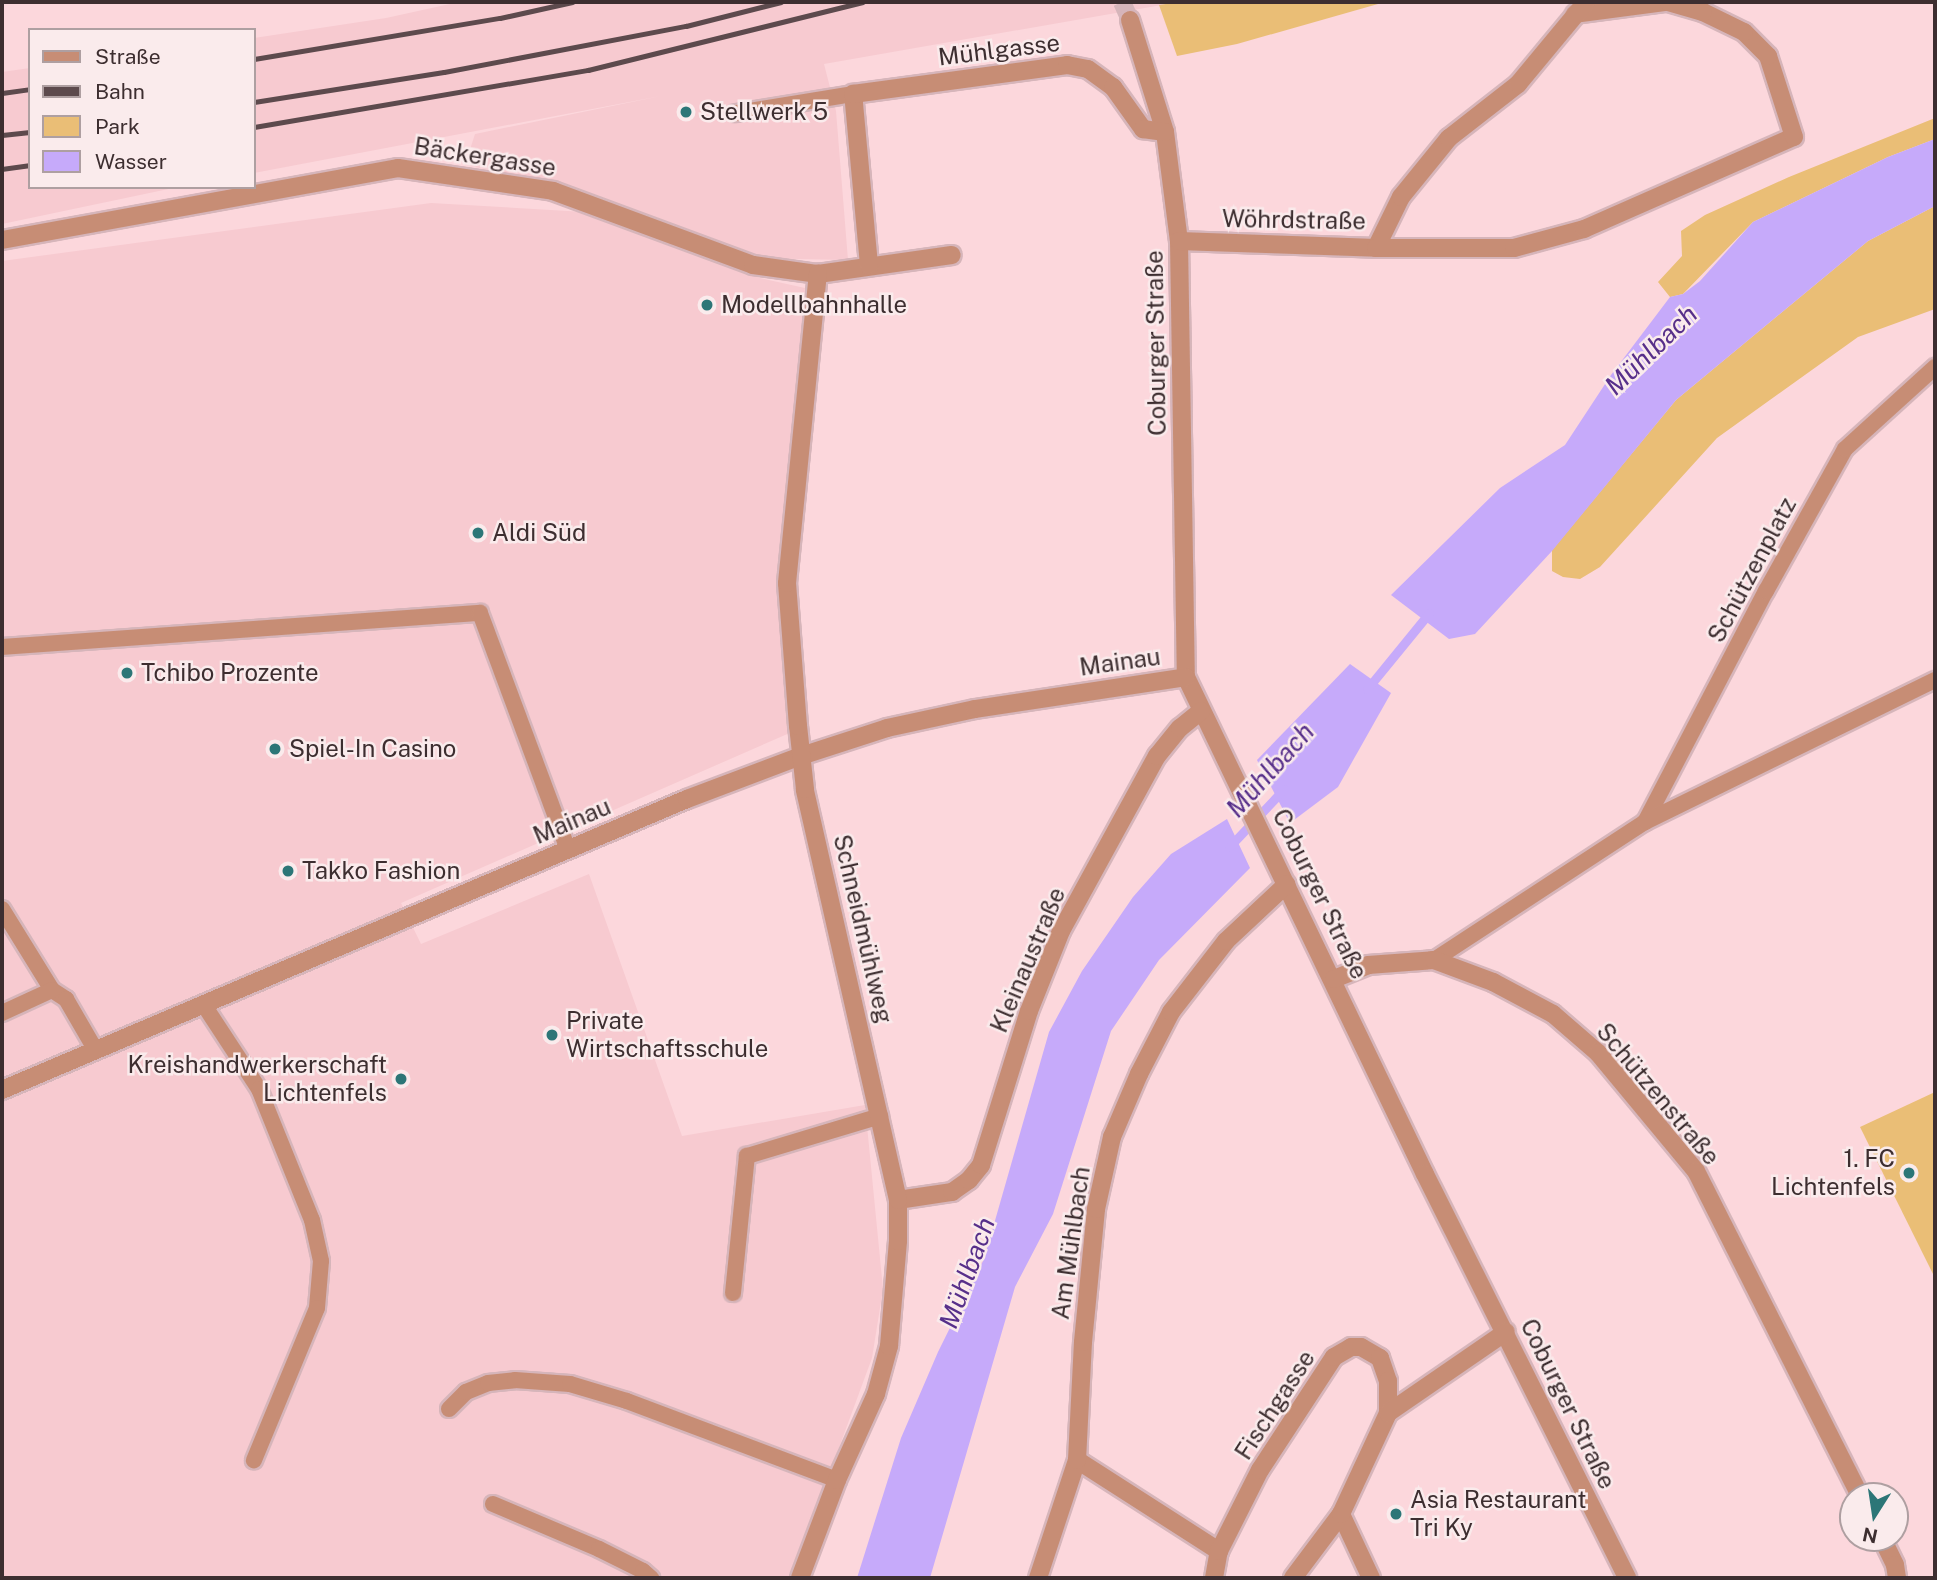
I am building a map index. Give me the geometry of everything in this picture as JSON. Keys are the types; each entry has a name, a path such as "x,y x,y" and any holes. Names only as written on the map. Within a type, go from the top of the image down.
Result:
{"street":[{"path":"1376,248 1514,248 1584,229 1794,137 1768,56 1744,32 1703,12 1667,2 1580,8"},
{"name":"Wöhrdstraße","path":"1179,241 1376,248 1401,197 1450,138 1518,85 1580,8"},
{"name":"Coburger Straße","path":"1130,20 1165,132 1179,241 1186,677 1334,979 1425,1174 1628,1578"},
{"name":"Mühlgasse","path":"853,94 1067,65 1088,69 1113,87 1143,129 1165,132"},
{"path":"853,94 869,265"},
{"name":"Bäckergasse","path":"2,240 398,168 553,191 753,265 818,274 952,255"},
{"name":"Schneidmühlweg","path":"800,1578 838,1480 876,1394 889,1346 895,1297 898,1200 805,789 787,583 818,274"},
{"name":"Mainau","path":"2,1090 688,799 802,756 887,728 975,709 1186,677"},
{"name":"Kleinaustraße","path":"898,1200 952,1192 970,1180 981,1165 1029,1012 1061,931 1157,756 1181,728 1201,711"},
{"name":"Am Mühlbach","path":"1038,1578 1077,1460 1083,1342 1096,1209 1112,1137 1139,1074 1171,1012 1226,941 1287,884"},
{"name":"Schützenstraße","path":"1334,979 1368,965 1434,960 1493,982 1553,1014 1598,1053 1696,1171 1853,1482"},
{"path":"1388,1413 1506,1332"},
{"name":"Fischgasse","path":"1214,1578 1219,1551 1260,1470 1327,1366 1341,1351 1361,1346 1380,1358 1388,1381 1388,1413 1341,1514 1293,1578"},
{"path":"1077,1460 1219,1551"},
{"path":"1341,1514 1371,1578"},
{"path":"1889,1552 1897,1578"}],"lane":[{"path":"736,113 853,94"},
{"name":"Schützenplatz","path":"1645,822 1844,449 1935,368"},
{"path":"2,647 480,613 568,850"},
{"name":"Schützenplatz","path":"1434,960 1645,822 1935,680"},
{"path":"2,909 52,990 66,999 95,1049"},
{"path":"2,1013 52,990"},
{"path":"204,1005 259,1089 312,1220 321,1261 317,1308 254,1460"},
{"path":"733,1293 747,1156 880,1116"},
{"path":"449,1409 466,1392 488,1383 515,1380 570,1384 627,1401 838,1480"},
{"path":"493,1504 599,1549 643,1571 651,1578"}],"shaded area":[{"path":"459,2 1179,2 824,64 836,111 848,260 752,258 555,183 465,165 475,134 661,96 256,173 256,38 386,18"},
{"path":"28,68 28,189 168,189 2,224 2,72"},
{"path":"431,203 585,212 760,278 805,288 780,583 792,732 401,903 421,944 589,874 682,1136 865,1105 883,1289 872,1358 791,1578 2,1578 2,261"}],"green space":[{"path":"1179,2 1385,2 1237,44 1177,56 1159,5"},
{"path":"1935,118 1935,139 1888,157 1753,222 1683,294 1670,297 1658,282 1682,256 1681,231 1705,215 1789,177"},
{"path":"1935,206 1935,309 1858,337 1717,438 1600,567 1580,579 1563,577 1552,571 1552,550 1676,400 1868,241"},
{"name":"1. FC Lichtenfels","path":"1935,1092 1935,1278 1860,1127"}],"water":[{"path":"1935,139 1935,206 1868,241 1676,400 1552,551 1475,634 1449,639 1391,595 1500,488 1565,445 1611,375 1670,297 1683,294 1700,281 1753,222 1888,157"},
{"path":"1350,664 1391,693 1338,787 1290,823 1257,760"},
{"path":"1227,819 1250,868 1159,960 1111,1031 1053,1214 1015,1287 930,1578 857,1578 901,1438 938,1352 984,1259 1049,1032 1082,971 1133,897 1171,854"}],"waterway":[{"name":"Mühlbach","path":"1367,689 1429,613"},
{"name":"Mühlbach","path":"1229,847 1284,789"}],"tunnel":[{"path":"1122,2 1130,20"}],"railway":[{"path":"256,59 500,18 572,2"},
{"path":"256,102 444,72 686,26 781,2"},
{"path":"256,127 588,70 863,2"},
{"path":"2,93 28,89"},
{"path":"2,135 28,132"},
{"path":"2,169 28,165"}],"place":[{"name":"Stellwerk 5","path":"686,112"},
{"name":"Modellbahnhalle","path":"707,305"},
{"name":"Aldi Süd","path":"478,533"},
{"name":"Tchibo Prozente","path":"127,673"},
{"name":"Spiel-In Casino","path":"275,749"},
{"name":"Takko Fashion","path":"288,871"},
{"name":"Private Wirtschaftsschule","path":"552,1035"},
{"name":"Kreishandwerkerschaft Lichtenfels","path":"401,1079"},
{"name":"1. FC Lichtenfels","path":"1909,1173"},
{"name":"Asia Restaurant Tri Ky","path":"1396,1514"}]}
